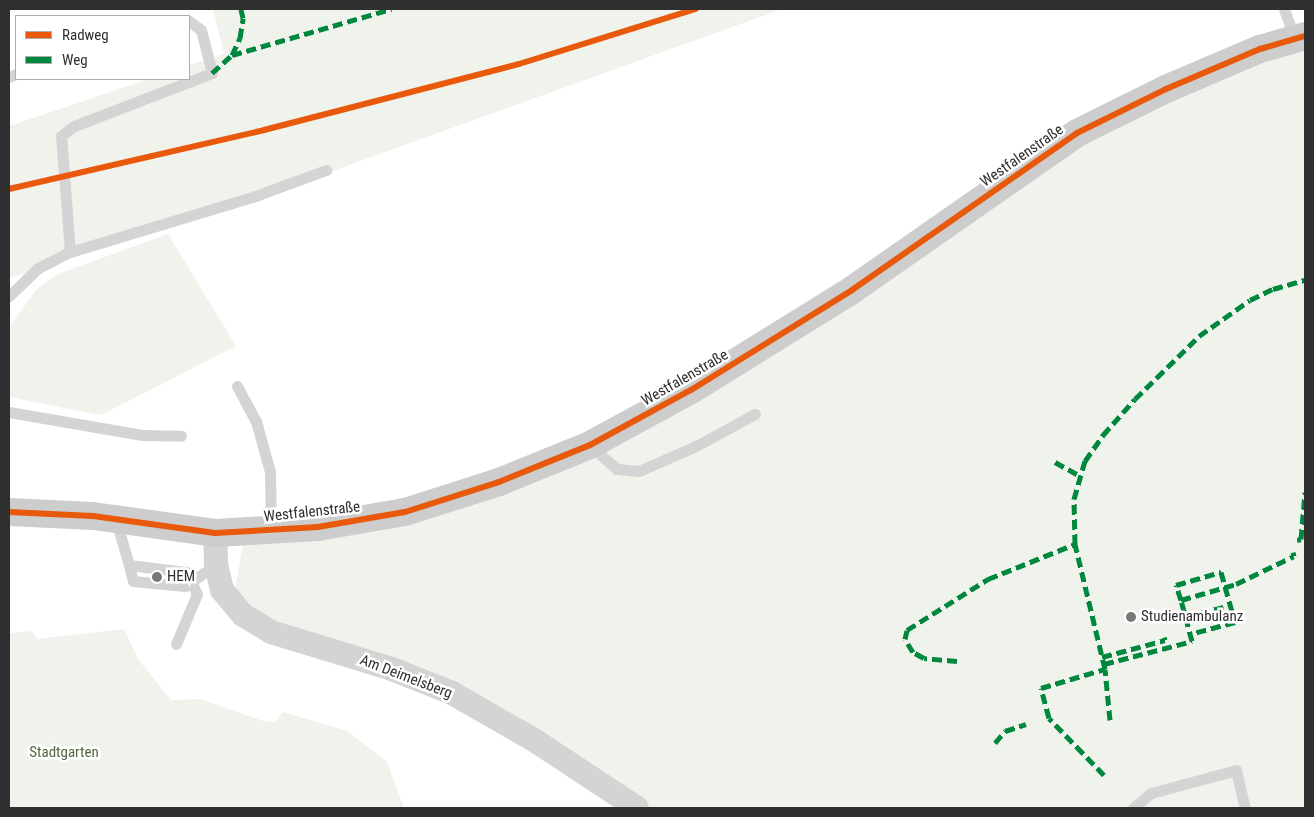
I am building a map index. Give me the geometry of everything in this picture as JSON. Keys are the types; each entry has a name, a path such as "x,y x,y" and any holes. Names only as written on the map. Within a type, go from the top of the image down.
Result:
{"main road":[{"name":"Westfalenstraße","path":"9,512 116,519 215,532 271,530 318,527 405,512 499,482 590,445 691,390 802,322 1077,134 1166,89 1260,49 1300,38"}],"street":[{"name":"Am Deimelsberg","path":"215,532 216,564 222,590 243,615 271,632 392,669 452,693 534,740 636,808"}],"lane":[{"path":"1284,9 1300,38"},
{"path":"70,252 61,136 74,126 212,73 201,30 190,22"},
{"path":"9,296 38,268 70,252 255,196 326,170"},
{"path":"237,386 256,421 270,472 271,530"},
{"path":"9,412 142,435 182,436"},
{"path":"590,445 617,469 639,471 696,446 755,414"},
{"path":"116,519 133,581 185,586 216,564"},
{"path":"176,644 197,594 193,579"},
{"path":"1133,808 1151,793 1236,770 1245,808"}],"green space":[{"path":"213,9 782,9 238,205 9,278 9,126 146,80 190,80 190,65 224,54"},
{"path":"1305,38 1305,808 650,808 546,741 259,623 235,590 245,532 318,528 590,446 1079,134"},
{"path":"168,234 236,346 101,415 9,397 9,327 37,289 58,274"},
{"name":"Stadtgarten","path":"124,629 138,659 171,700 200,699 263,721 275,722 283,712 347,731 387,762 404,808 9,808 9,633 32,631 37,639"}],"marked path":[{"path":"212,73 232,55 240,38 243,18 241,9"},
{"path":"232,55 391,9"},
{"path":"1110,720 1105,669 1075,544 1074,499 1085,461 1103,435 1135,399 1199,336 1250,300 1273,289 1305,280"},
{"path":"1055,462 1080,476"},
{"path":"1297,540 1301,539 1305,492"},
{"path":"957,661 924,658 913,652 905,639 907,630 988,579 1075,544"},
{"path":"1104,664 1192,641 1181,600 1236,584 1294,556 1293,552"},
{"path":"1181,600 1176,585 1221,572 1235,622 1190,634"},
{"path":"1185,617 1231,605"},
{"path":"1102,657 1165,640 1164,637"},
{"path":"1104,775 1049,718 1041,688 1105,669"},
{"path":"995,743 1005,731 1026,724"}],"cycle path":[{"path":"9,189 264,130 519,64 696,9"},
{"path":"9,512 93,516 215,533 318,527 405,512 499,482 590,445 691,390 852,290 1077,133 1166,89 1260,49 1305,36"}],"place":[{"name":"HEM","path":"157,577"},
{"name":"Studienambulanz","path":"1131,617"}]}
